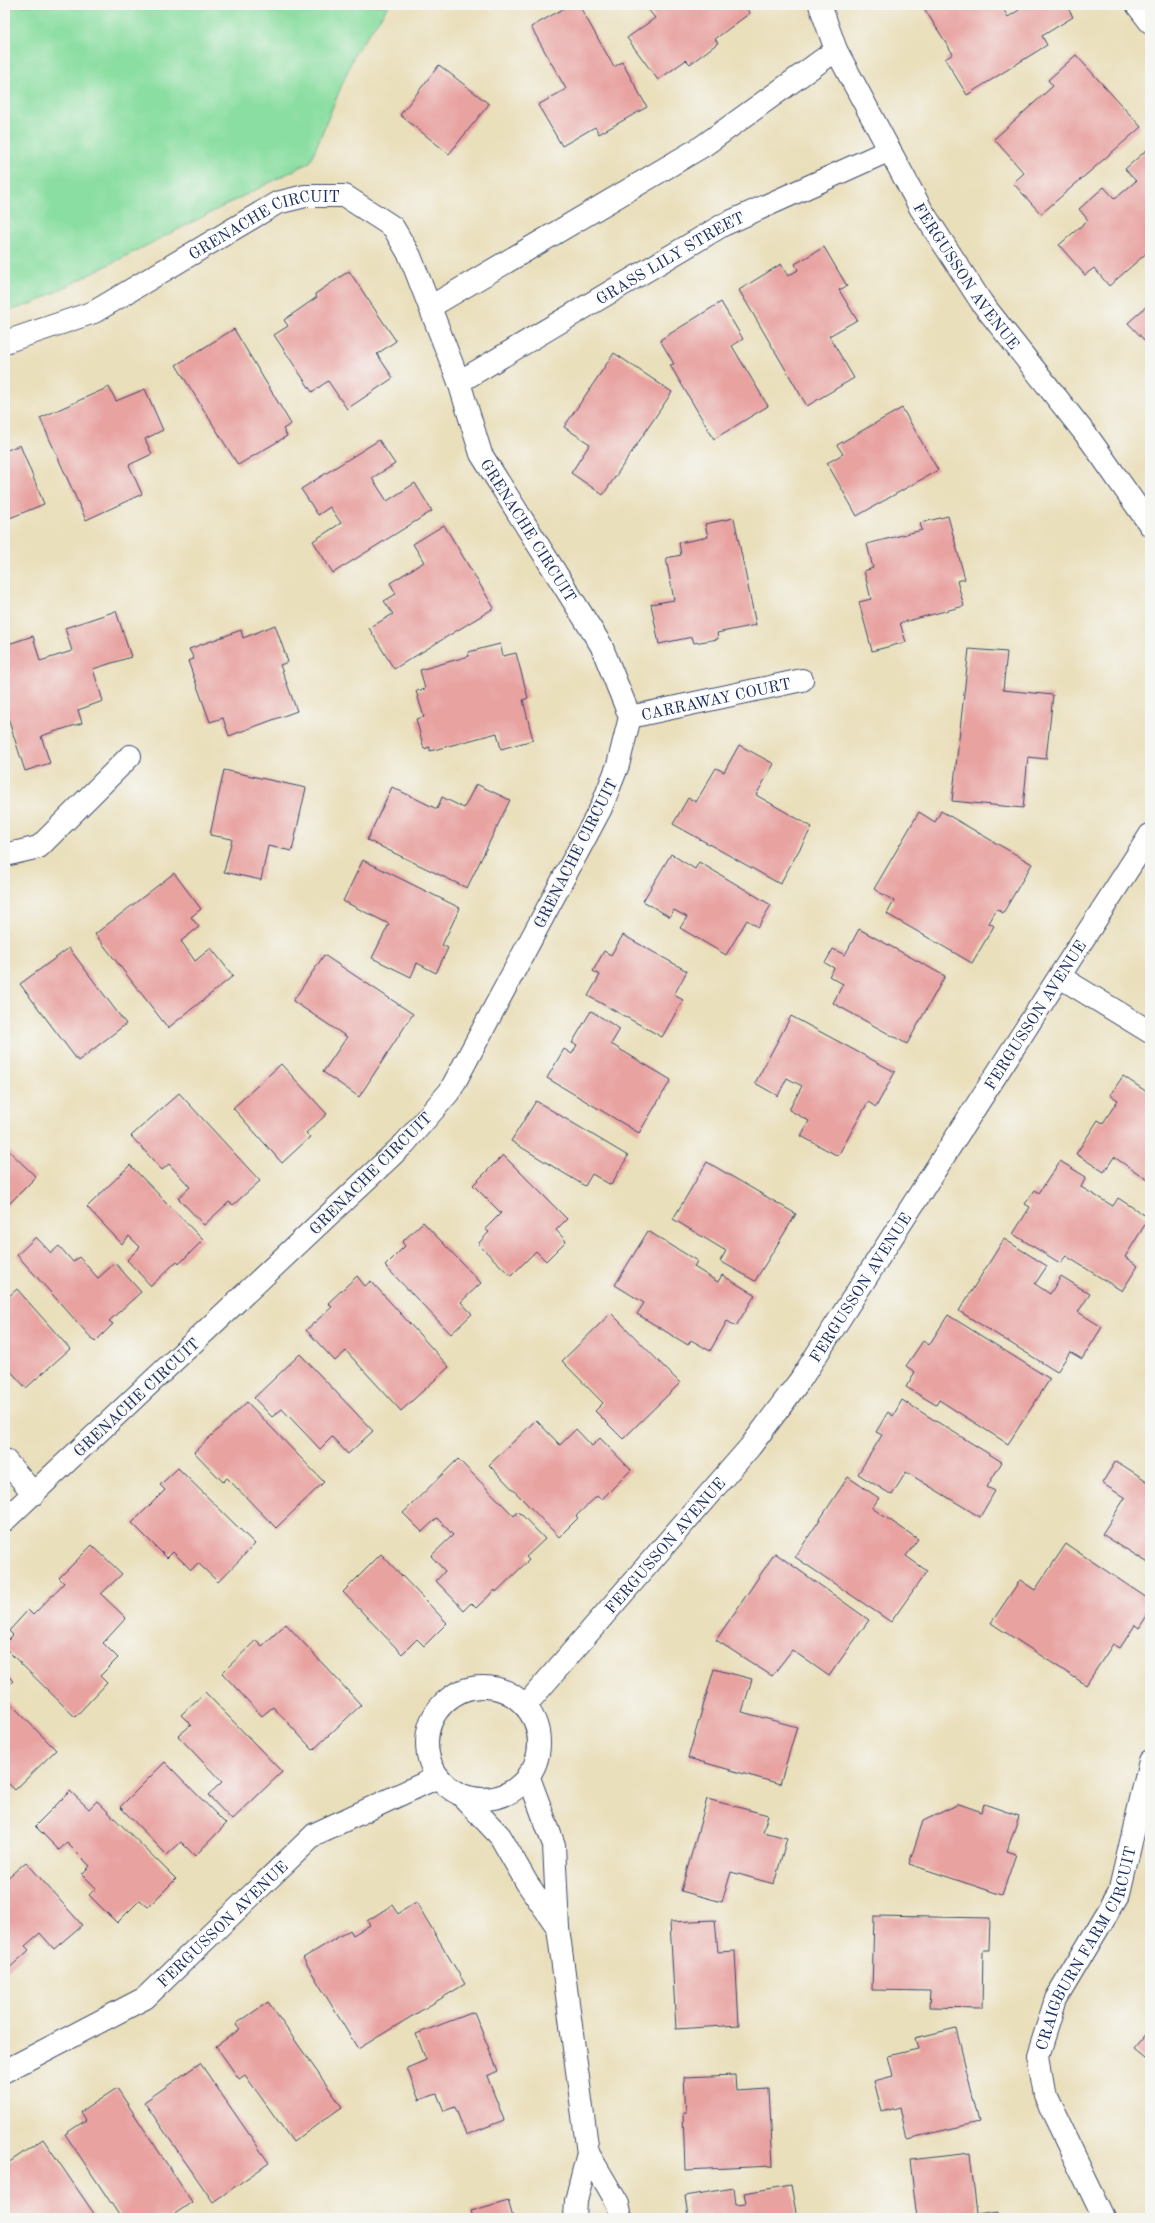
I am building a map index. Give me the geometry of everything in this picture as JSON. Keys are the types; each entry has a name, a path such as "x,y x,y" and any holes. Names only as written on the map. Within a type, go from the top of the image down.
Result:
{"street":[{"name":"FERGUSSON AVENUE","path":"820,5 836,50 921,209 982,302 1091,441 1150,524"},
{"path":"1137,5 1150,22"},
{"path":"430,307 703,146 836,50"},
{"name":"GRASS LILY STREET","path":"459,382 723,224 890,150"},
{"name":"GRENACHE CIRCUIT","path":"5,342 94,312 277,203 305,196 345,196 394,227 410,256 459,382 481,454 601,645 630,717 618,765 601,808 450,1091 405,1143 5,1520"},
{"name":"CARRAWAY COURT","path":"630,717 802,680"},
{"path":"5,854 39,847 130,756"},
{"name":"FERGUSSON AVENUE","path":"525,1706 750,1447 801,1379 1150,835"},
{"path":"1060,977 1150,1032"},
{"path":"5,1460 34,1494"},
{"path":"473,1688 492,1688 510,1694 525,1706 535,1725 538,1747 536,1762 528,1775 515,1789 498,1797 478,1799 460,1794 448,1787 438,1777 429,1760 426,1741 430,1722 440,1706 455,1694 473,1688"},
{"name":"CRAIGBURN FARM CIRCUIT","path":"1104,2218 1045,2096 1038,2056 1056,1999 1119,1893 1150,1761"},
{"path":"528,1775 554,1845 558,1928 588,2153 576,2201 574,2218"},
{"name":"FERGUSSON AVENUE","path":"5,2071 145,1998 315,1834 438,1777"},
{"path":"460,1794 500,1836 526,1883 558,1928"},
{"path":"588,2153 618,2204 621,2218"}],"green space":[{"path":"5,5 389,5 355,53 310,162 34,303 5,312"}],"building":[{"path":"570,5 579,5 614,67 622,62 647,107 599,134 595,127 562,146 538,105 566,89 531,27"},
{"path":"652,5 744,5 750,13 715,39 718,43 690,64 686,60 658,80 627,38 655,18 647,8"},
{"path":"922,5 1001,5 1008,17 1019,10 1016,5 1066,5 1073,17 1042,36 1047,45 967,95 945,59 953,54"},
{"path":"1076,55 1141,127 1041,214 1013,183 1024,173 994,139 1053,86 1048,80"},
{"path":"439,65 489,104 449,154 400,115"},
{"path":"1150,147 1150,250 1109,286 1094,268 1085,275 1059,245 1088,220 1079,209 1104,187 1115,199 1136,181 1125,169"},
{"path":"824,247 847,286 839,290 857,320 829,336 854,378 807,406 739,290 781,264 788,276 798,270 795,264"},
{"path":"349,271 396,341 377,354 393,378 347,409 328,381 312,392 274,335 288,326 284,320 317,297 315,294"},
{"path":"721,302 743,339 732,346 768,406 714,439 670,365 674,364 660,340"},
{"path":"1150,303 1150,346 1128,323"},
{"path":"234,329 291,424 283,429 287,436 238,465 176,365"},
{"path":"614,353 672,392 603,495 571,473 590,444 564,427"},
{"path":"109,387 116,401 145,389 163,430 145,439 152,454 129,465 142,494 86,520 40,418"},
{"path":"902,408 938,470 857,516 827,463 843,454 837,445"},
{"path":"379,440 395,464 372,478 387,501 415,483 432,511 333,573 313,541 341,523 330,507 318,515 301,489"},
{"path":"20,445 44,504 5,520 5,451"},
{"path":"948,516 965,579 957,581 964,606 900,623 906,642 872,651 859,602 871,599 864,571 873,568 867,544 922,530 920,523"},
{"path":"734,518 756,625 717,633 718,639 694,643 692,637 659,644 651,604 674,600 666,558 681,555 679,543 708,537 705,524"},
{"path":"444,525 494,608 394,669 369,628 393,614 384,601 396,594 390,583 424,562 413,544"},
{"path":"116,611 131,657 93,669 103,701 78,710 82,723 41,736 50,763 25,771 5,709 5,645 33,636 40,661 72,651 65,628"},
{"path":"275,625 288,662 280,665 297,711 229,736 223,718 210,722 188,661 194,659 189,649 241,630 243,638"},
{"path":"500,644 503,656 516,653 528,698 523,700 533,740 501,749 497,733 430,751 430,747 424,749 416,719 424,717 416,691 425,689 420,670 469,656 468,652"},
{"path":"969,649 1007,652 1003,690 1053,695 1046,759 1028,757 1023,808 952,801"},
{"path":"739,745 774,764 756,795 812,827 780,884 673,824 688,798 696,802 716,768 724,772"},
{"path":"224,770 306,788 292,851 268,846 261,880 224,872 232,839 210,835"},
{"path":"476,784 510,800 467,888 367,840 392,787 437,809 442,797 464,808"},
{"path":"941,811 1032,864 1003,913 997,909 989,923 994,926 972,963 887,914 894,901 874,889 919,812 935,822"},
{"path":"671,854 695,869 699,862 771,905 758,927 747,920 726,955 680,928 687,917 674,910 670,917 643,901"},
{"path":"363,860 460,908 442,945 448,948 436,973 417,963 411,977 372,958 389,924 343,901"},
{"path":"174,873 201,909 191,917 199,927 181,941 195,961 211,948 233,976 168,1028 95,934"},
{"path":"859,929 945,976 907,1044 833,1003 843,984 829,976 834,968 825,963 833,949 845,955"},
{"path":"623,935 687,971 674,995 683,1000 662,1037 588,996 600,975 593,971 604,951 611,955"},
{"path":"69,948 126,1024 78,1061 20,984"},
{"path":"324,955 413,1014 359,1097 323,1072 347,1037 293,1001"},
{"path":"591,1011 620,1029 611,1044 671,1080 639,1133 547,1078 564,1049 572,1054 577,1045 572,1043"},
{"path":"791,1016 895,1072 876,1107 868,1102 838,1156 801,1136 809,1121 789,1110 802,1086 787,1078 778,1096 755,1083"},
{"path":"281,1064 327,1114 306,1133 310,1137 282,1163 233,1108"},
{"path":"1123,1076 1150,1094 1150,1177 1148,1180 1114,1157 1104,1172 1076,1154 1098,1120 1103,1123 1118,1100 1110,1095"},
{"path":"179,1093 260,1181 233,1205 229,1202 204,1225 178,1198 190,1187 169,1164 162,1170 131,1136"},
{"path":"536,1101 628,1156 611,1185 592,1174 585,1186 511,1141"},
{"path":"5,1147 36,1177 5,1208"},
{"path":"503,1155 567,1219 556,1230 566,1241 546,1261 536,1251 511,1276 478,1244 489,1232 485,1229 501,1213 473,1185"},
{"path":"1060,1161 1086,1177 1081,1187 1113,1206 1118,1198 1149,1218 1125,1257 1138,1266 1122,1291 1066,1256 1060,1263 1013,1234 1030,1207 1025,1204 1035,1190 1039,1193"},
{"path":"707,1162 796,1214 755,1281 720,1261 726,1251 673,1219"},
{"path":"130,1165 203,1240 179,1264 177,1261 151,1286 127,1260 140,1247 129,1236 122,1244 87,1207"},
{"path":"423,1222 481,1283 461,1302 472,1314 451,1334 385,1266 405,1246 402,1242"},
{"path":"648,1231 697,1261 694,1267 718,1282 722,1275 755,1295 736,1326 727,1321 710,1351 691,1340 688,1345 637,1314 644,1303 615,1285"},
{"path":"36,1237 51,1253 59,1246 73,1262 79,1257 98,1278 115,1263 141,1292 109,1321 113,1324 95,1342 17,1255"},
{"path":"1004,1239 1047,1266 1035,1284 1050,1294 1061,1276 1090,1294 1078,1312 1102,1327 1082,1359 1070,1352 1057,1372 959,1311"},
{"path":"357,1276 365,1286 371,1281 449,1367 401,1411 346,1351 335,1361 306,1330 332,1307 328,1303"},
{"path":"17,1289 70,1349 26,1388 5,1365 5,1293 8,1297"},
{"path":"611,1313 680,1383 623,1439 595,1411 603,1403 562,1361"},
{"path":"948,1315 1050,1379 1008,1444 939,1400 936,1405 906,1387 915,1372 906,1366 923,1341 929,1345"},
{"path":"300,1354 373,1431 348,1454 332,1437 320,1449 282,1409 272,1417 254,1398"},
{"path":"902,1400 1002,1462 987,1487 995,1491 980,1517 906,1472 892,1495 858,1474 882,1435 876,1432 888,1412 893,1416"},
{"path":"247,1402 324,1482 276,1528 227,1478 223,1482 194,1452"},
{"path":"536,1420 560,1445 576,1429 592,1446 600,1438 631,1470 601,1500 597,1496 576,1516 578,1518 559,1537 489,1465"},
{"path":"458,1459 514,1516 518,1511 545,1539 526,1557 529,1560 496,1592 495,1590 476,1608 471,1603 464,1610 436,1581 445,1571 431,1556 453,1535 437,1518 422,1532 403,1513"},
{"path":"1116,1461 1150,1483 1150,1564 1102,1534 1125,1498 1102,1483"},
{"path":"178,1468 255,1544 218,1582 198,1563 191,1570 173,1552 167,1558 132,1523 165,1490 160,1485"},
{"path":"848,1477 879,1498 872,1508 918,1539 906,1556 927,1571 891,1622 795,1557"},
{"path":"1066,1544 1150,1600 1150,1611 1139,1628 1135,1625 1120,1648 1113,1644 1086,1685 991,1623 1020,1580 1035,1590"},
{"path":"92,1545 122,1574 101,1594 126,1618 103,1643 118,1658 100,1676 107,1683 75,1717 5,1648 5,1643 13,1635 9,1631 28,1610 33,1615 64,1583 59,1578"},
{"path":"775,1553 869,1620 829,1676 792,1650 772,1676 716,1640"},
{"path":"381,1554 447,1623 424,1646 417,1639 402,1654 343,1592"},
{"path":"286,1624 361,1705 313,1750 273,1707 262,1716 222,1673 256,1640 262,1646"},
{"path":"714,1669 752,1679 742,1712 797,1727 780,1784 688,1758"},
{"path":"5,1673 13,1681 5,1689"},
{"path":"205,1692 282,1772 232,1820 208,1795 222,1782 178,1736 191,1725 181,1715"},
{"path":"5,1698 56,1750 15,1790 5,1780"},
{"path":"165,1762 226,1824 195,1856 181,1842 167,1855 120,1807"},
{"path":"70,1791 89,1809 97,1801 176,1879 148,1907 140,1900 117,1923 89,1895 96,1888 82,1874 90,1866 67,1843 59,1850 35,1826"},
{"path":"707,1799 768,1815 763,1832 787,1838 774,1884 731,1872 722,1902 681,1891"},
{"path":"959,1804 982,1812 984,1804 1019,1816 1007,1851 1016,1854 1002,1895 909,1864 923,1821"},
{"path":"26,1862 82,1925 54,1949 40,1933 25,1946 29,1950 5,1972 5,1880"},
{"path":"416,1902 465,1984 358,2049 303,1958 350,1930 353,1935 370,1925 367,1921 392,1905 398,1914"},
{"path":"874,1916 990,1918 989,1950 983,1950 982,2008 929,2007 930,1991 872,1990"},
{"path":"715,1920 718,1952 735,1951 739,2025 676,2029 670,1922"},
{"path":"268,2002 342,2107 293,2142 245,2075 239,2079 216,2046 240,2029 236,2024"},
{"path":"474,2012 498,2071 487,2076 504,2120 466,2135 455,2107 444,2111 437,2094 419,2100 407,2068 426,2060 416,2034"},
{"path":"956,2028 979,2122 907,2139 900,2107 882,2112 874,2081 893,2076 888,2056 918,2049 915,2038"},
{"path":"1150,2031 1150,2063 1134,2050"},
{"path":"200,2063 269,2163 213,2202 144,2102"},
{"path":"735,2075 736,2091 769,2089 773,2166 685,2170 683,2113 686,2113 684,2077"},
{"path":"117,2088 192,2202 169,2218 121,2218 65,2134 86,2120 81,2112"},
{"path":"43,2139 97,2218 5,2218 5,2165"},
{"path":"970,2153 977,2215 998,2212 998,2218 917,2218 910,2160"},
{"path":"791,2185 797,2218 688,2218 685,2196 734,2188 736,2204 746,2203 744,2193"},
{"path":"508,2200 513,2218 473,2218 471,2211"}]}
